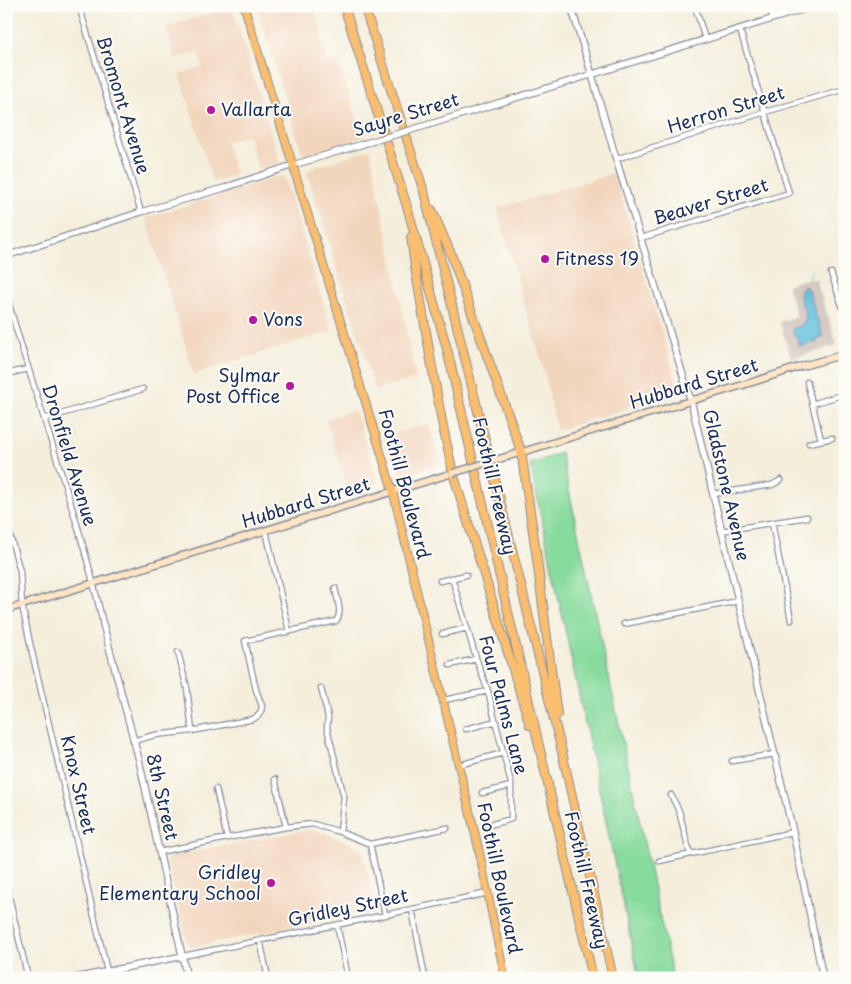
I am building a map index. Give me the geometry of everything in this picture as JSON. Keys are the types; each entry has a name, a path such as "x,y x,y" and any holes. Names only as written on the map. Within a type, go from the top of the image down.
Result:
{"highway":[{"name":"Foothill Freeway","path":"344,6 408,210 447,349 593,978"},
{"name":"Foothill Freeway","path":"364,6 424,192 562,752 614,978"},
{"path":"424,192 451,254 521,451 562,752"},
{"path":"408,210 415,268 442,422 453,473 550,791"}],"main road":[{"name":"Foothill Boulevard","path":"244,6 393,492 444,700 488,893 505,978"},
{"name":"Hubbard Street","path":"6,610 521,451 845,354"}],"street":[{"name":"Bromont Avenue","path":"80,6 141,212"},
{"name":"Gladstone Avenue","path":"571,6 690,401 793,832 823,978"},
{"path":"695,6 705,39"},
{"path":"769,6 772,19"},
{"name":"Sayre Street","path":"6,256 141,212 224,188 293,164 592,75 814,6"},
{"path":"740,30 765,112"},
{"name":"Herron Street","path":"616,159 845,89"},
{"name":"Beaver Street","path":"641,238 789,193 765,112"},
{"path":"831,273 845,314"},
{"name":"Dronfield Avenue","path":"6,294 94,583 103,624"},
{"path":"6,374 28,369"},
{"path":"812,404 845,392 840,371"},
{"path":"807,382 821,440"},
{"path":"45,419 143,389"},
{"path":"809,443 832,438"},
{"path":"712,494 772,485 782,480"},
{"path":"845,491 845,497"},
{"path":"721,531 807,517"},
{"name":"Knox Street","path":"6,521 20,571 22,605 31,648 108,971"},
{"path":"772,523 791,620"},
{"path":"266,531 289,631"},
{"path":"440,581 466,575"},
{"name":"Four Palms Lane","path":"452,578 476,659 488,691 511,786 511,819 489,825"},
{"path":"133,741 155,735 192,731 258,716 262,712 262,706 256,690 245,641 336,622 340,613 335,588"},
{"path":"624,624 738,601"},
{"name":"8th Street","path":"103,624 139,760 187,978"},
{"path":"442,634 467,628"},
{"path":"178,652 187,688 192,731"},
{"path":"450,665 476,659"},
{"path":"321,688 328,717 327,728 344,797 340,832"},
{"path":"444,700 488,691"},
{"path":"466,729 496,721"},
{"path":"458,765 503,753"},
{"path":"732,762 775,754"},
{"path":"275,779 286,827"},
{"path":"482,793 511,786"},
{"path":"216,789 227,838"},
{"path":"671,795 679,811 690,854"},
{"path":"159,852 286,827 313,824 370,844 446,828"},
{"path":"658,861 793,832"},
{"path":"370,844 385,915"},
{"path":"6,884 28,978"},
{"name":"Gridley Street","path":"183,956 488,893"},
{"path":"412,909 425,978"},
{"path":"337,925 348,978"},
{"path":"260,940 268,978"},
{"path":"75,978 183,956"}],"shaded area":[{"path":"257,6 321,6 314,10 323,35 318,37 318,39 322,40 328,63 338,60 363,137 307,155 302,153"},
{"path":"232,7 279,160 277,164 258,169 248,135 226,142 236,176 213,183 180,74 203,66 198,51 175,58 166,27"},
{"path":"370,149 416,379 375,390 307,172 310,169"},
{"path":"614,173 679,390 675,394 557,430 544,371 497,209"},
{"path":"280,176 285,179 332,331 194,374 146,218"},
{"path":"816,279 837,345 791,359 780,322 797,316 787,285 802,280"},
{"path":"355,410 377,480 375,485 357,491 357,494 350,496 326,419"},
{"path":"428,423 441,464 401,476 389,436"},
{"name":"Gridley Elementary School","path":"306,830 325,833 361,848 376,906 374,910 192,947 188,946 167,861 168,857"}],"green space":[{"path":"561,453 673,978 639,978 530,464"}],"water":[{"path":"804,286 808,289 823,337 816,341 816,343 813,342 800,347 792,329 803,324 806,318 800,294"}],"waterway":[{"path":"807,279 812,271"}],"place":[{"name":"Vallarta","path":"211,110"},
{"name":"Fitness 19","path":"545,259"},
{"name":"Vons","path":"253,320"},
{"name":"Sylmar Post Office","path":"290,386"},
{"name":"Gridley Elementary School","path":"271,883"}]}
